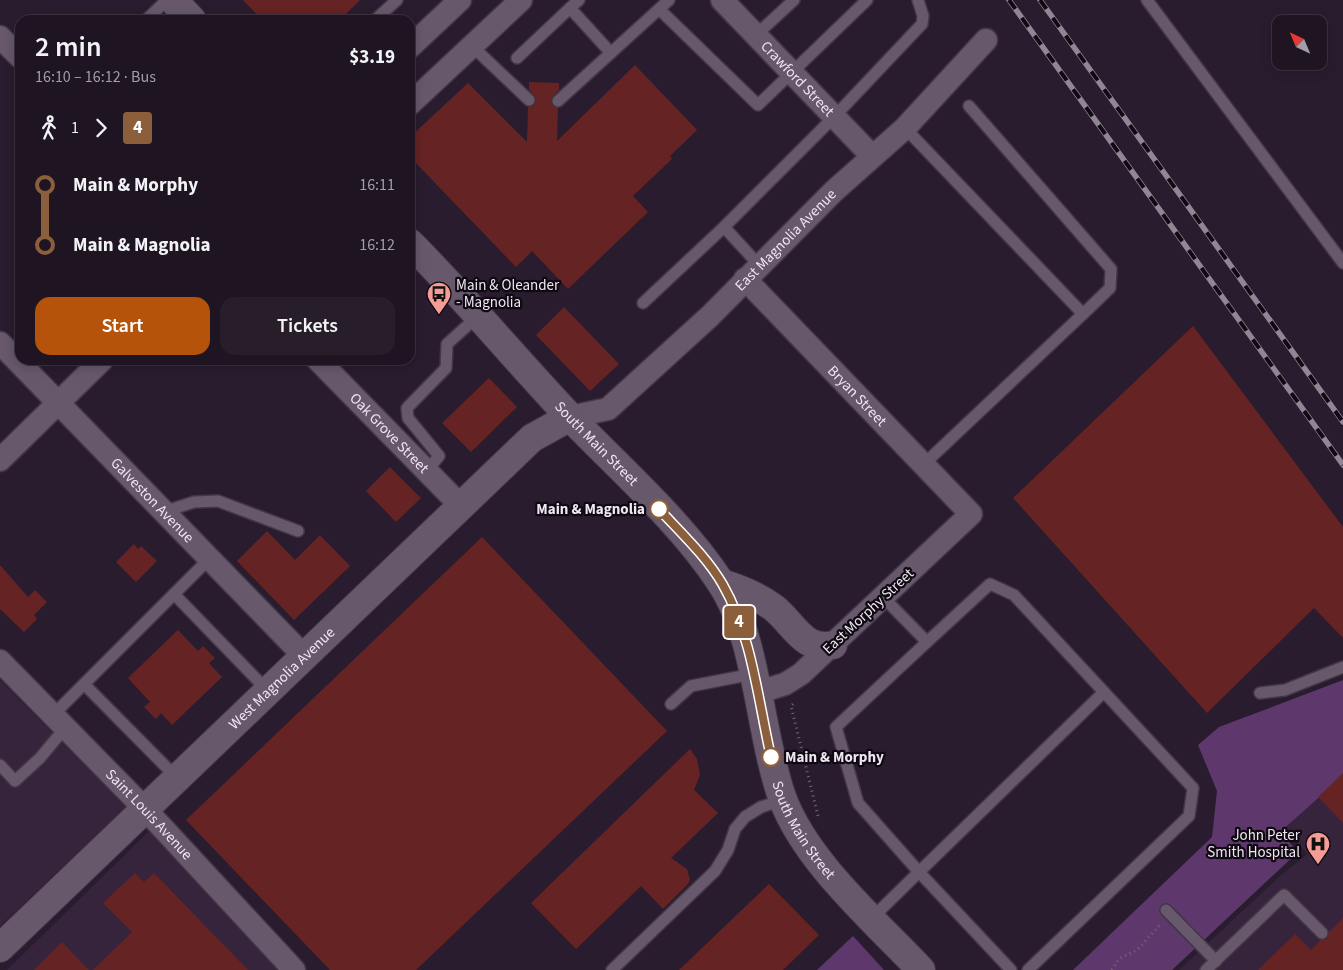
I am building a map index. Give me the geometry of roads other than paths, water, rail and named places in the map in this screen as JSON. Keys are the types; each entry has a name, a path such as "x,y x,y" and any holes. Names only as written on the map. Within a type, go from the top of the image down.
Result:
{"street":[{"path":"173,0 187,15"},
{"path":"415,42 460,0"},
{"name":"Crawford Street","path":"722,0 872,156"},
{"path":"415,99 518,1"},
{"path":"0,37 15,52"},
{"name":"East Magnolia Avenue","path":"570,417 608,410 710,316 752,272 872,156 905,128 986,40"},
{"name":"South Main Street","path":"415,248 570,417 659,509 697,551 722,583 734,607 755,684 775,776 794,827 810,850 921,970"},
{"name":"Bryan Street","path":"752,272 923,465 971,514"},
{"name":"Galveston Avenue","path":"0,343 15,359"},
{"name":"Galveston Avenue","path":"21,365 304,656"},
{"path":"0,460 97,365"},
{"name":"Oak Grove Street","path":"323,365 461,506"},
{"name":"West Magnolia Avenue","path":"0,948 532,438 570,417"},
{"name":"East Morphy Street","path":"755,684 770,690 793,679 833,645 971,514"},
{"path":"722,583 748,591 774,609 813,645 824,647 833,645"},
{"name":"Saint Louis Avenue","path":"0,661 145,809 294,970"}],"lane":[{"path":"151,15 167,0"},
{"path":"380,15 397,0"},
{"path":"517,58 579,0"},
{"path":"558,101 669,0"},
{"path":"756,36 794,0"},
{"path":"659,9 758,105 791,71 867,0"},
{"path":"643,303 724,227 834,117 922,24 923,16 918,0"},
{"path":"1147,0 1343,263"},
{"path":"570,8 611,53"},
{"path":"472,46 529,100"},
{"path":"923,465 1110,288 1111,270 969,106"},
{"path":"905,128 1083,314"},
{"path":"724,227 752,272"},
{"path":"426,471 439,456 408,418 407,408 446,368 448,344 478,316"},
{"path":"163,512 194,502 218,502 298,531"},
{"path":"0,765 15,781 40,758 59,722 84,684 209,559"},
{"path":"1011,970 918,872 858,803 836,727 990,584 1014,595 1193,788 1190,816 1028,970"},
{"path":"174,594 268,691"},
{"path":"884,597 927,642"},
{"path":"1260,693 1285,690 1343,667"},
{"path":"84,684 177,778"},
{"path":"671,704 692,686 755,684"},
{"path":"872,918 1104,692"},
{"path":"612,970 715,871 728,850 734,829 745,817 761,807 783,800"},
{"path":"1206,970 1284,895 1322,933"},
{"path":"1166,910 1216,961"}],"railway":[{"path":"1009,0 1343,465"},
{"path":"1040,0 1343,422"}],"place":[{"name":"Main & Oleander - Magnolia","path":"439,315"},
{"name":"Main & Magnolia","path":"659,509"},
{"name":"Main & Morphy","path":"771,757"},
{"name":"John Peter Smith Hospital","path":"1318,865"}]}
